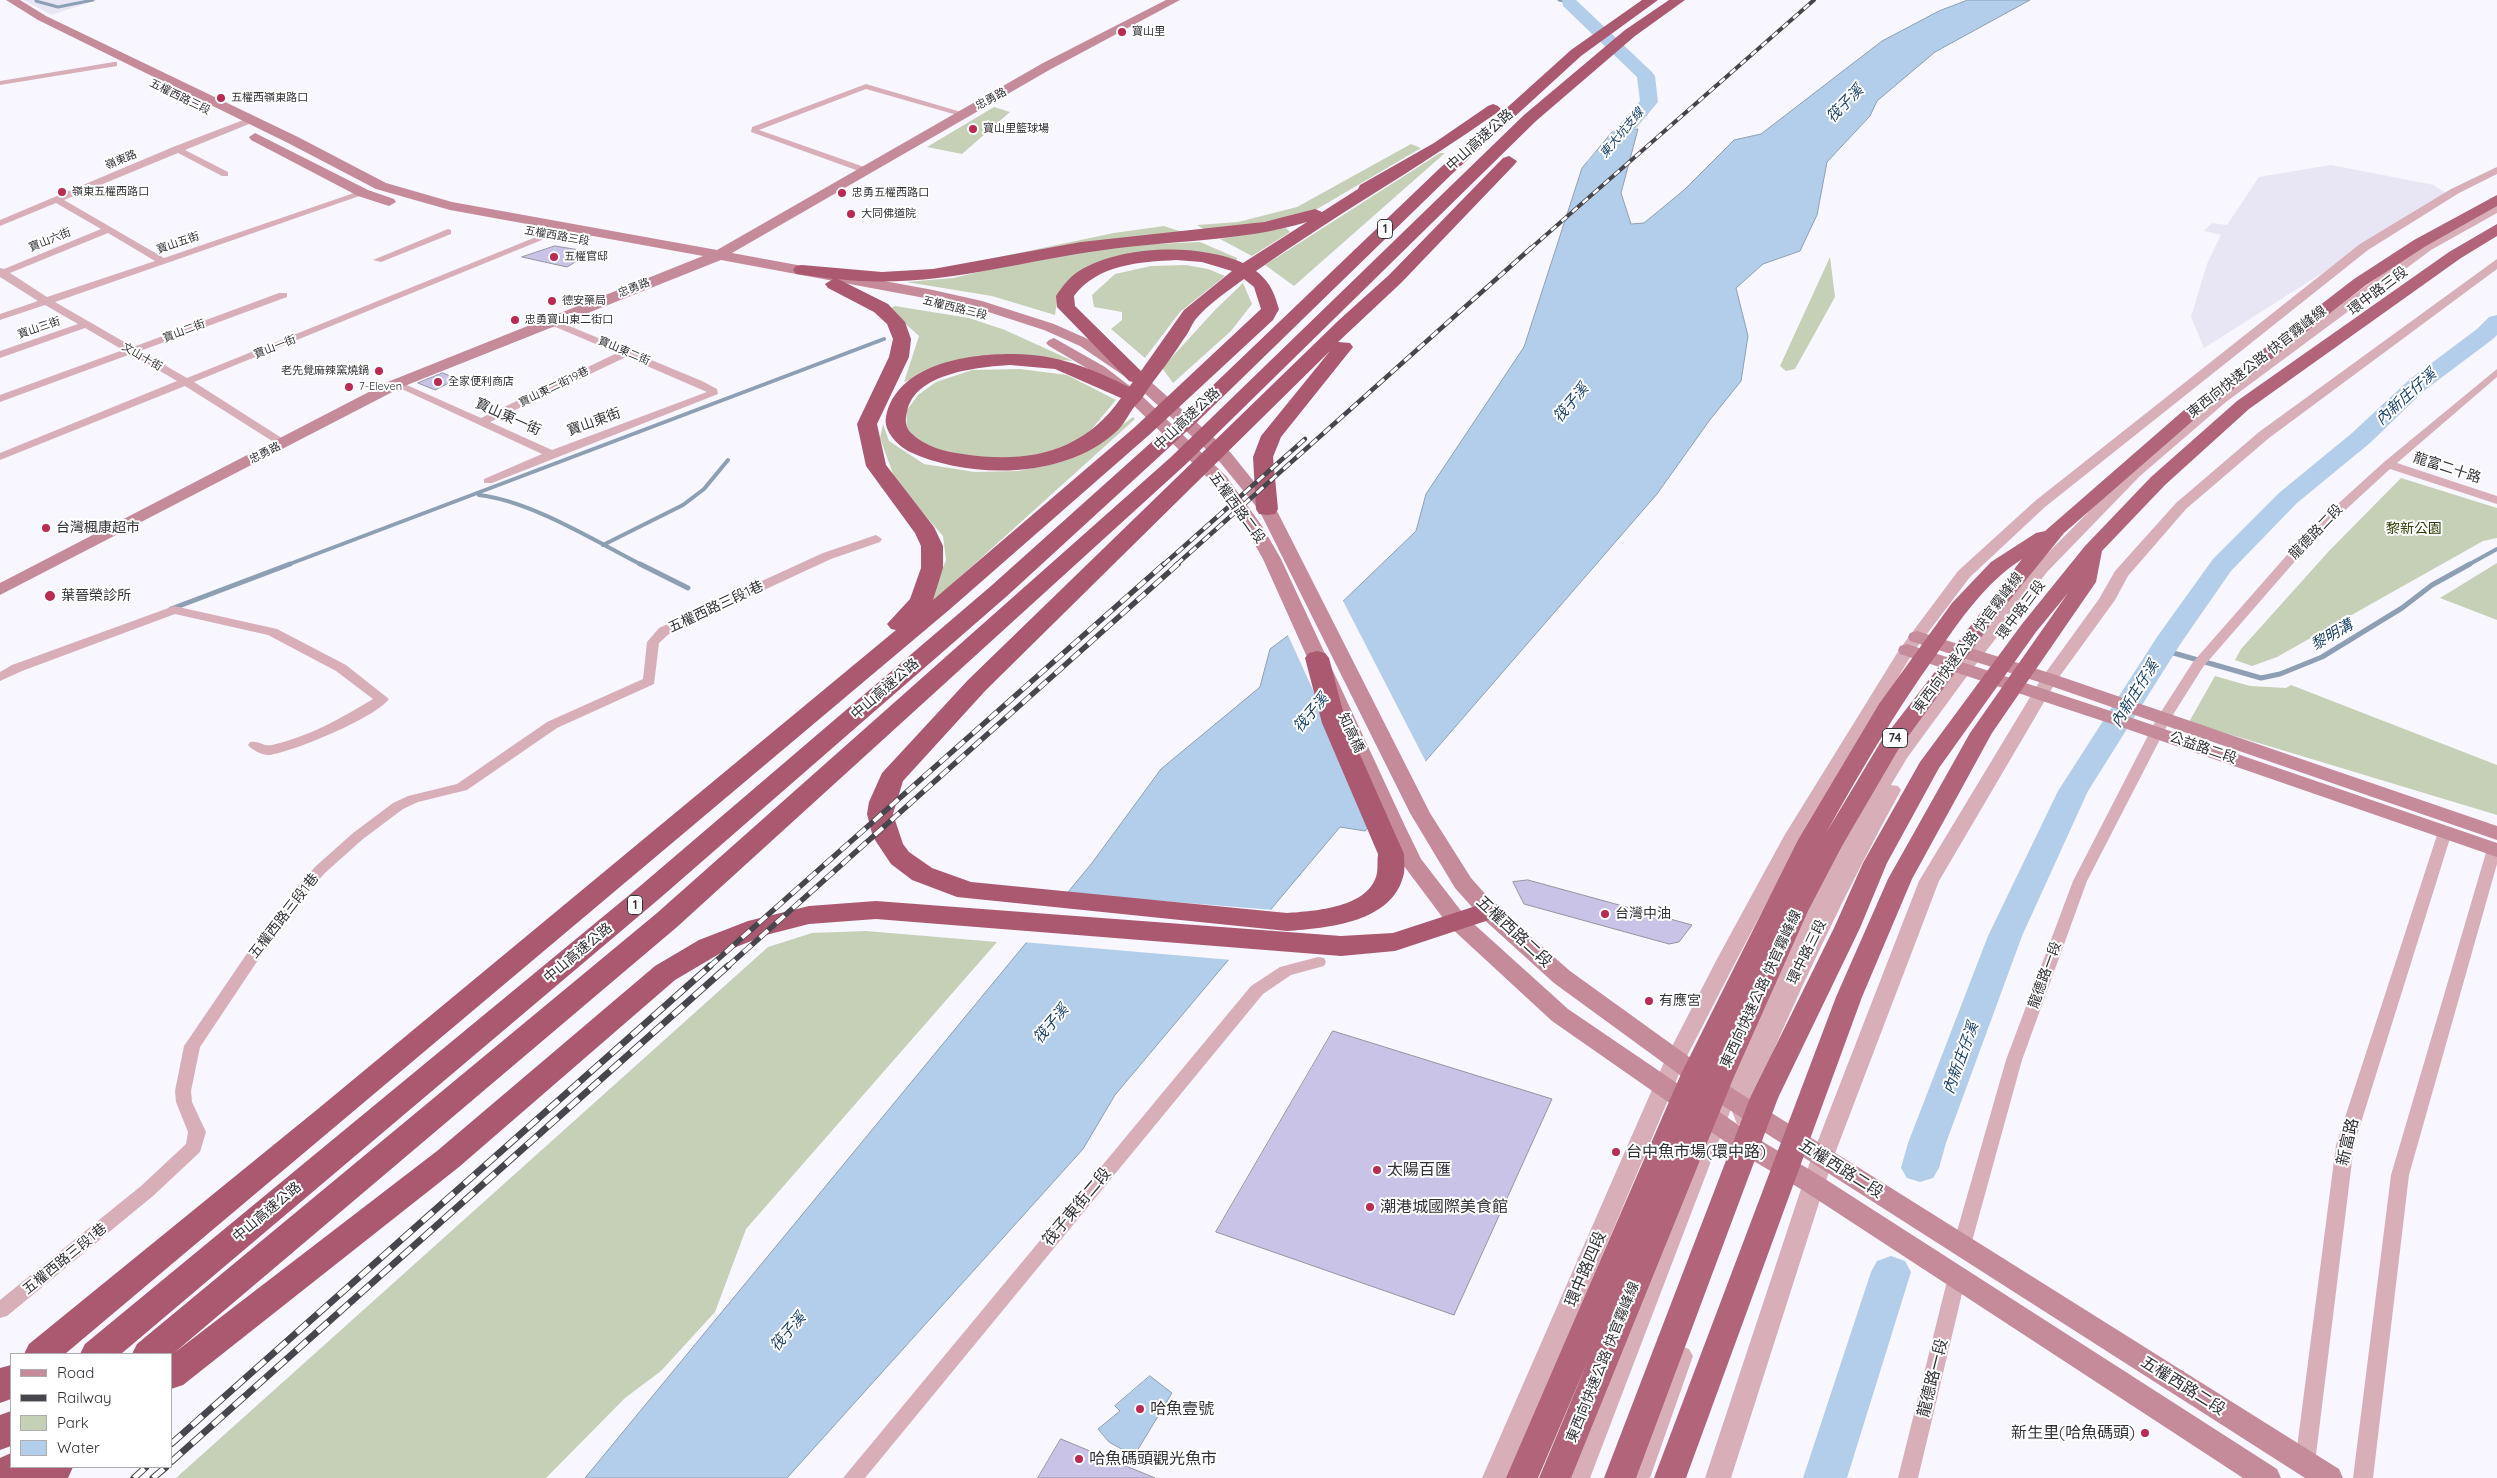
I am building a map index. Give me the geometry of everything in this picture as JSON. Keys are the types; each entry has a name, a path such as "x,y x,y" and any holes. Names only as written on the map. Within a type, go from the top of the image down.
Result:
{"highway":[{"name":"中山高速公路","path":"150,1353 667,920 1168,454 1191,416 1446,171 1580,50 1651,0"},
{"path":"42,1353 337,1110 830,698 1168,454 1234,436 1346,324 1395,279 1598,66 1634,36 1651,27 1665,9 1678,0"},
{"path":"1131,394 1071,368 1050,362 1024,360 990,361 956,367 923,380 901,398 895,412 895,419 900,433 906,439 928,453 960,462 1004,464 1049,458 1075,450 1109,428 1131,394 1158,362 1192,312 1232,280 1268,254 1440,146 1532,80 1580,50"},
{"name":"中山高速公路","path":"98,1353 656,887 1000,591 1168,454 1208,430 1530,118 1598,66"},
{"path":"802,270 872,277 907,277 959,271 1084,246 1260,229 1326,210 1380,182"},
{"name":"東西向快速公路 快官霧峰線","path":"1555,1478 1719,1079 1796,911 1830,846 1888,748 1989,613 2057,529 2190,414 2360,282 2420,243 2497,200"},
{"name":"東西向快速公路 快官霧峰線","path":"1620,1478 1764,1098 1847,928 1875,864 1928,766 2029,628 2092,550 2158,482 2243,405 2496,227"},
{"path":"1029,910 936,881 910,866 892,848 882,826 882,802 885,790 899,768 977,685 1168,454 1179,397 1231,350 1270,309 1261,284 1240,269 1198,258 1149,256 1105,266 1087,274 1074,283 1065,296 1066,307 1131,394"},
{"path":"1266,509 1263,457 1271,436 1367,319 1395,279"},
{"path":"830,698 920,601 932,568 932,546 926,532 876,466 868,424 874,405 899,358 902,340 896,322 881,308 834,284"},
{"path":"1522,1478 1626,1238 1674,1094 1685,1067 1752,959 1810,840 1838,790 1890,704 1959,607 1998,566 2024,547 2057,529"},
{"path":"1670,1478 1849,997 1900,879 1981,733 2086,582 2092,550"},
{"path":"1289,932 1356,911 1384,889 1393,868 1390,832 1334,723 1317,658"},
{"path":"172,1374 448,1159 666,973 709,947 758,928 831,912 876,910 1029,910 1289,932 1341,946 1396,942 1488,911"},
{"path":"0,1388 10,1380"},
{"path":"0,1435 10,1427"},
{"path":"2,1478 14,1468"},
{"path":"41,1478 54,1468"}],"main road":[{"name":"五權西路三段","path":"12,0 42,18 381,186 422,200 717,256 933,294 1015,315 1085,343 1131,394"},
{"name":"忠勇路","path":"0,590 284,444 396,384 717,256 1087,45 1174,0"},
{"name":"五權西路三段","path":"2,8 210,111 234,126 363,192 399,206 549,235 915,298 1004,321 1036,334 1075,354 1131,394"},
{"name":"五權西路二段","path":"1131,394 1225,457 1266,509 1281,559"},
{"name":"五權西路二段","path":"1131,394 1220,480 1253,526 1281,559"},
{"path":"1281,559 1317,658"},
{"name":"知高橋","path":"1281,559 1411,796"},
{"name":"公益路二段","path":"1912,643 2134,716 2496,844"},
{"name":"公益路二段","path":"2160,725 2445,832 2496,844"},
{"name":"五權西路二段","path":"1411,796 1463,883 1488,911 1562,977 1733,1100 2329,1478"},
{"name":"五權西路二段","path":"1390,832 1457,921 1560,1015 1756,1150 1813,1184 2268,1478"}],"street":[{"path":"0,83 114,64"},
{"path":"867,171 755,132 755,129 866,86 964,114"},
{"name":"嶺東路","path":"0,223 176,149 251,120"},
{"path":"176,149 226,174"},
{"path":"1685,1067 1793,836 1912,643 1964,574 2040,504 2364,247 2455,190 2497,170"},
{"name":"寶山五街","path":"0,317 363,192"},
{"path":"56,199 163,261"},
{"name":"環中路三段","path":"1716,1122 1733,1100 1854,857 1910,760 1974,663 2041,569 2135,472 2221,399 2427,247 2497,208"},
{"name":"環中路三段","path":"1974,663 2049,572 2145,476 2222,408 2435,249 2496,227"},
{"name":"寶山六街","path":"1,272 110,229"},
{"path":"378,260 448,232"},
{"name":"寶山一街","path":"0,457 188,383 549,235"},
{"path":"1718,1478 1822,1156 1929,881 2044,686 2107,600 2121,574 2181,506 2264,435 2497,263"},
{"name":"文山十街","path":"1,272 46,301 188,383 284,444"},
{"name":"寶山二街","path":"0,399 283,295"},
{"name":"寶山東二街","path":"550,321 698,382 712,390 713,394"},
{"name":"寶山三街","path":"0,355 87,324"},
{"name":"寶山東二街19巷","path":"482,422 626,352"},
{"name":"龍德路二段","path":"2160,725 2208,652 2312,534 2388,464 2497,372"},
{"name":"寶山東一街","path":"396,384 552,454"},
{"name":"寶山東街","path":"488,481 552,454 713,394"},
{"name":"龍富二十路","path":"2388,464 2497,500"},
{"name":"五權西路三段1巷","path":"0,1311 147,1191 194,1147 197,1132 184,1102 183,1091 192,1046 247,964 306,885 342,850 398,806 413,799 462,788 552,725 649,681 653,642 664,631 827,556 876,540"},
{"path":"0,677 18,668 174,610 254,626 272,632 341,668 382,699 324,732 290,746 267,751 255,745"},
{"name":"龍德路一段","path":"1962,1245 2014,1060 2076,890 2160,725"},
{"name":"新富路","path":"2305,1463 2345,1145 2445,832"},
{"path":"2363,1478 2400,1174 2496,844"},
{"name":"筏子東街二段","path":"853,1478 1257,990 1271,977 1286,969 1318,962"},
{"name":"環中路四段","path":"1495,1478 1674,1094"},
{"path":"1637,1478 1756,1150 1733,1100"},
{"path":"1577,1478 1716,1122"},
{"name":"龍德路一段","path":"1908,1478 1957,1277"}],"shaded area":[{"path":"24,0 97,0 51,15"},
{"path":"2331,165 2434,185 2447,194 2204,348 2191,317 2207,264 2221,235 2204,231 2212,223 2227,225 2259,177"}],"green space":[{"name":"寶山里籃球場","path":"994,107 1010,112 962,154 927,147"},
{"path":"1411,144 1421,148 1312,212 1209,232 1197,225 1238,222 1297,207"},
{"path":"1440,153 1445,153 1294,286 1265,265"},
{"path":"1164,226 1185,233 980,261 1114,233"},
{"path":"1286,228 1290,232 1252,256 1220,239"},
{"path":"1200,242 1237,258 1236,262 1175,252 1103,261 1058,295 1055,315 992,296 906,282 953,278 1049,256 1131,245"},
{"path":"1830,257 1835,297 1795,369 1786,371 1780,366"},
{"path":"1186,265 1208,269 1225,276 1180,312 1145,358 1111,329 1122,320 1122,312 1094,307 1092,295 1115,274 1151,266"},
{"path":"1243,283 1252,304 1231,331 1173,383 1162,368 1215,310"},
{"path":"895,306 969,318 1005,330 1073,361 1020,356 951,364 904,382 919,336 889,309"},
{"path":"1020,369 1067,375 1116,400 1085,437 1060,450 1021,458 977,458 937,452 906,435 907,410 918,395 936,382 972,370"},
{"path":"1133,417 1135,419 928,606 946,560 943,536 896,482 880,438 883,424 889,441 924,464 975,472 1018,471 1058,463 1086,452"},
{"name":"黎新公園","path":"2401,478 2497,508 2497,538 2483,541 2277,657 2252,666 2235,660 2241,649 2329,551"},
{"path":"2497,563 2497,620 2440,598"},
{"path":"2215,676 2250,686 2286,688 2291,685 2497,765 2497,815 2189,722"},
{"path":"866,931 997,942 746,1229 715,1312 661,1371 625,1398 546,1478 176,1478 768,947 812,933"}],"water":[{"name":"筏子溪","path":"1968,0 2030,0 1935,52 1877,101 1870,116 1827,162 1817,215 1800,251 1763,264 1736,288 1748,336 1741,381 1709,421 1657,494 1365,831 1340,827 1115,1095 1083,1149 787,1478 585,1478 1092,863 1161,769 1260,687 1270,649 1309,620 1336,608 1416,531 1426,494 1524,347 1582,168 1612,132 1638,129 1621,193 1631,224 1644,223 1684,190 1734,140 1761,134 1882,41 1939,11"},
{"path":"1150,1376 1172,1393 1134,1456 1109,1442 1098,1429 1120,1411 1115,1406"}],"pier":[{"path":"1342,599 1427,764 1374,824 1287,633 1308,618 1335,606"},
{"path":"1063,893 1274,910 1232,960 1022,942"}],"building":[{"name":"五權官邸","path":"555,246 592,252 567,267 522,257"},
{"name":"全家便利商店","path":"443,373 457,379 435,390 418,383"},
{"name":"台灣中油","path":"1528,880 1692,925 1679,942 1669,944 1524,904 1513,882"},
{"path":"1333,1031 1552,1099 1454,1315 1216,1232"},
{"name":"哈魚碼頭觀光魚市","path":"1061,1439 1155,1478 1038,1478"}],"waterway":[{"path":"36,1 58,7 93,0"},
{"path":"1559,0 1569,2 1569,0"},
{"name":"東大坑支線","path":"1569,2 1646,76 1649,102 1597,162"},
{"name":"內新庄仔溪","path":"1920,1168 1927,1143 2005,936 2073,791 2167,643 2222,565 2288,498 2361,438 2417,385 2485,334 2497,322"},
{"path":"287,565 884,339"},
{"path":"603,545 683,505 704,489 728,460"},
{"path":"479,495 520,505 541,513 603,545"},
{"path":"603,545 642,565"},
{"name":"黎明溝","path":"2468,565 2497,549"},
{"path":"171,609 290,564"},
{"name":"黎明溝","path":"2163,650 2261,678 2280,674 2322,657 2402,608 2432,585 2470,564"},
{"path":"642,565 688,588"},
{"name":"內新庄仔溪","path":"1825,1478 1891,1272"}],"railway":[{"path":"1530,249 1814,0"},
{"path":"1176,565 1531,248"},
{"path":"1163,565 1305,439"},
{"path":"709,967 1164,564"},
{"path":"727,967 1178,564"},
{"path":"172,1443 710,966"},
{"path":"172,1461 728,966"},
{"path":"134,1478 145,1468"},
{"path":"153,1478 165,1468"}],"place":[{"name":"寶山里","path":"1122,32"},
{"name":"五權西嶺東路口","path":"221,98"},
{"name":"寶山里籃球場","path":"973,129"},
{"name":"嶺東五權西路口","path":"62,192"},
{"name":"忠勇五權西路口","path":"842,193"},
{"name":"大同佛道院","path":"851,214"},
{"name":"五權官邸","path":"554,257"},
{"name":"德安藥局","path":"552,301"},
{"name":"忠勇寶山東二街口","path":"515,320"},
{"name":"老先覺麻辣窯燒鍋","path":"379,371"},
{"name":"全家便利商店","path":"438,382"},
{"name":"7-Eleven","path":"349,387"},
{"name":"台灣楓康超市","path":"46,528"},
{"name":"葉晉榮診所","path":"50,596"},
{"name":"台灣中油","path":"1605,914"},
{"name":"有應宮","path":"1649,1001"},
{"name":"台中魚市場(環中路)","path":"1616,1152"},
{"name":"太陽百匯","path":"1377,1170"},
{"name":"潮港城國際美食館","path":"1370,1207"},
{"name":"哈魚壹號","path":"1140,1409"},
{"name":"新生里(哈魚碼頭)","path":"2145,1433"},
{"name":"哈魚碼頭觀光魚市","path":"1079,1459"}]}
